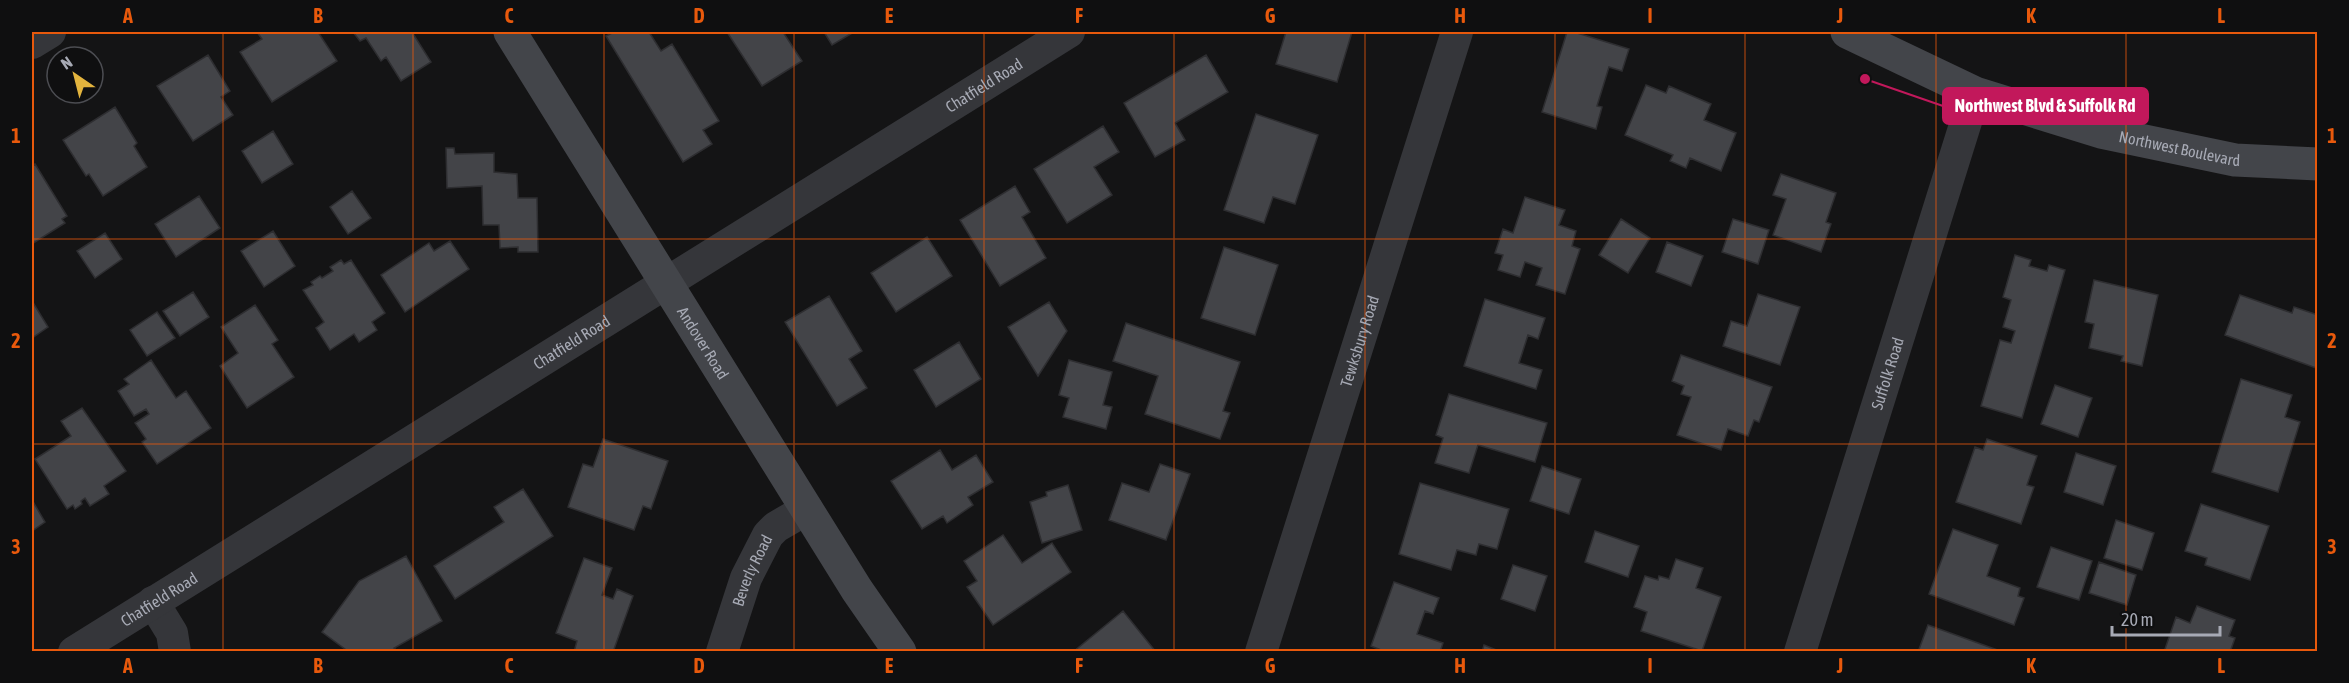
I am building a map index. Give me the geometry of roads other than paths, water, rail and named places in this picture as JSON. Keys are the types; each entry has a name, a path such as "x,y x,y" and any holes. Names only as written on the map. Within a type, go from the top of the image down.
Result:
{"street":[{"path":"32,43 50,32"},
{"name":"Andover Road","path":"510,32 857,590 900,651"},
{"name":"Chatfield Road","path":"74,651 1069,32"},
{"name":"Tewksbury Road","path":"1261,651 1457,32"},
{"name":"Northwest Boulevard","path":"1847,32 1975,93 2101,132 2235,160 2318,164"},
{"name":"Suffolk Road","path":"1800,651 1975,93"},
{"name":"Beverly Road","path":"722,651 746,578 768,535 776,527 807,509"},
{"path":"153,602 172,633 175,651"}],"place":[{"name":"Northwest Blvd & Suffolk Rd","path":"1865,79"}]}
